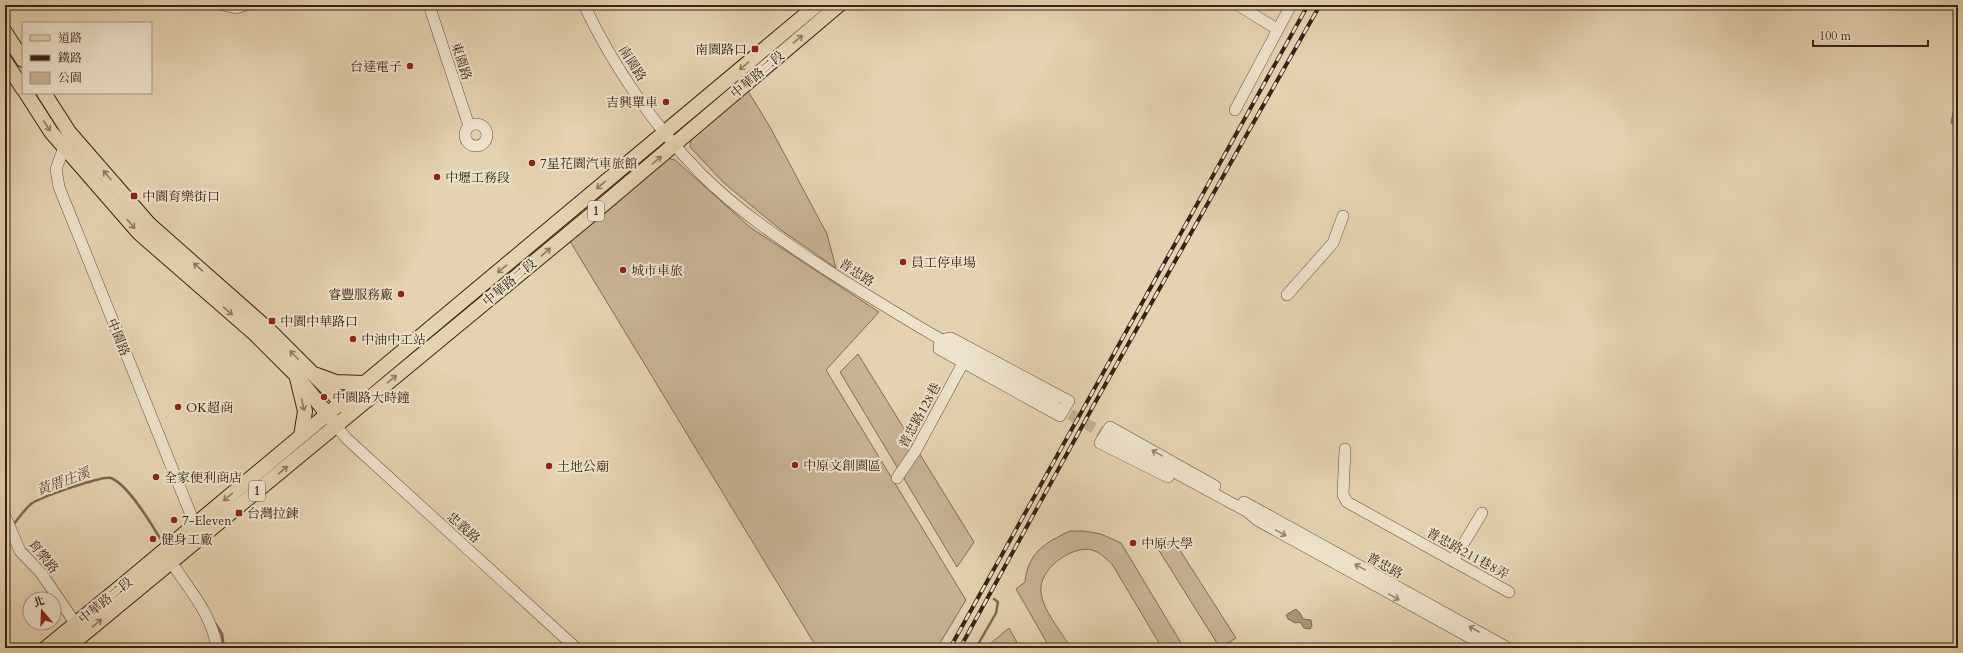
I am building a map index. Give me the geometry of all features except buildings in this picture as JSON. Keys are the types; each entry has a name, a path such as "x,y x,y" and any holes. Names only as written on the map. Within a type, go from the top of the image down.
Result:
{"main road":[{"name":"中華路二段","path":"170,554 195,525 817,5"},
{"name":"中華路二段","path":"46,648 80,629 170,554 336,426 674,145 839,5"},
{"path":"6,37 22,59"},
{"path":"5,61 22,87"},
{"path":"27,94 51,132 139,233 255,334 296,374 336,426"},
{"path":"45,94 69,132 149,224 269,330 342,402 351,413"},
{"path":"311,372 336,382 365,383"},
{"path":"296,374 305,411 301,436"},
{"name":"中華路二段","path":"67,648 80,629"}],"street":[{"path":"224,5 236,8 246,5"},
{"name":"東園路","path":"428,5 469,126"},
{"name":"南園路","path":"584,5 617,65 665,132"},
{"path":"1235,110 1290,5"},
{"path":"1243,6 1277,30"},
{"name":"中園路","path":"69,132 56,169 59,187 195,525"},
{"name":"普忠路","path":"665,132 674,145 702,175 738,207 781,239 940,340 1056,406"},
{"path":"1287,295 1333,243 1343,216"},
{"path":"951,338 1069,401 1060,416 963,363 939,349 940,340 951,338"},
{"name":"普忠路128巷","path":"897,478 916,450 963,363"},
{"name":"忠義路","path":"336,426 346,438 576,648"},
{"path":"1110,427 1261,517 1100,443 1110,427"},
{"name":"普忠路","path":"1111,438 1248,512 1261,517 1508,648"},
{"name":"普忠路211巷8弄","path":"1345,449 1343,495 1347,502 1508,592"},
{"path":"1453,561 1482,513"},
{"path":"5,516 6,520"},
{"name":"普忠路","path":"1261,517 1489,648"},
{"name":"育樂路","path":"6,520 20,551 41,573 80,629"},
{"path":"170,554 212,626 217,648"}],"green space":[{"path":"748,91 770,127 827,234 836,268 781,230 724,183 690,147 691,140"},
{"name":"中原文創園區","path":"667,158 675,160 751,228 879,312 826,370 966,600 937,648 817,648 568,238"},
{"path":"858,354 974,542 957,567 840,372"},
{"path":"1070,531 1084,531 1101,534 1121,543 1184,648 1162,648 1112,564 1098,552 1084,549 1066,555 1058,561 1050,568 1041,584 1042,599 1045,606 1071,648 1050,648 1016,589 1025,582 1030,563 1039,550 1046,544"},
{"path":"1174,541 1236,638 1220,648 1158,549"},
{"path":"1009,628 1020,648 985,648"}],"shaded area":[{"path":"1958,87 1958,124 1951,123"},
{"path":"1296,609 1303,619 1311,620 1312,626 1310,629 1304,628 1300,622 1295,623 1288,619 1286,615"}],"waterway":[{"name":"黃厝庄溪","path":"13,525 28,506 36,501 84,483 111,478 118,482 133,498 148,518 164,545"},
{"path":"976,648 996,613 998,602 994,599"},
{"name":"黃厝庄溪","path":"215,623 222,634 224,648"}],"tunnel":[{"path":"1056,406 1111,438"}],"railway":[{"path":"950,648 1308,5"},
{"path":"960,648 1096,401 1320,5"}],"place":[{"name":"南園路口","path":"755,49"},
{"name":"台達電子","path":"410,66"},
{"name":"吉興單車","path":"666,102"},
{"name":"7星花園汽車旅館","path":"532,163"},
{"name":"中壢工務段","path":"437,177"},
{"name":"中園育樂街口","path":"134,196"},
{"name":"員工停車場","path":"903,262"},
{"name":"城市車旅","path":"623,270"},
{"name":"睿豐服務廠","path":"401,294"},
{"name":"中園中華路口","path":"272,321"},
{"name":"中油中工站","path":"353,339"},
{"name":"中園路大時鐘","path":"324,397"},
{"name":"OK超商","path":"178,407"},
{"name":"中原文創園區","path":"795,465"},
{"name":"土地公廟","path":"549,466"},
{"name":"全家便利商店","path":"156,477"},
{"name":"台灣拉鍊","path":"239,513"},
{"name":"7-Eleven","path":"174,520"},
{"name":"健身工廠","path":"153,539"},
{"name":"中原大學","path":"1133,543"}]}
